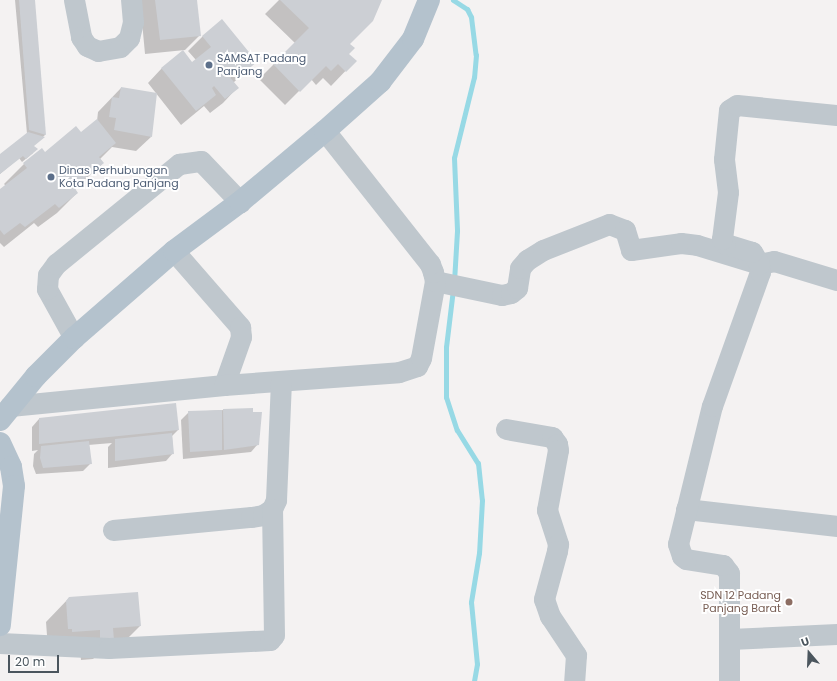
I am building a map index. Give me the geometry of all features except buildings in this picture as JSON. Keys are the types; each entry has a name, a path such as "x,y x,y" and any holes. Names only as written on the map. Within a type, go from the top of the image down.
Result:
{"main road":[{"path":"5,413 74,338 174,251 240,202 325,131 380,82 413,39 428,0"},
{"path":"0,625 14,486 3,447"}],"street":[{"path":"74,0 81,37 87,46 98,51 120,47 130,38 134,22 131,0"},
{"path":"729,681 729,573 726,568 686,559 679,551 678,544 712,406 760,272 759,264 752,252 725,244 722,239 728,192 724,159 729,110 737,105 837,115"},
{"path":"5,413 224,385 281,382 398,372 417,366 421,358 435,281 430,264 325,131"},
{"path":"74,338 47,289 48,275 56,264 178,164 201,161 240,202"},
{"path":"435,281 502,295 511,293 517,288 520,268 527,260 543,250 609,224 626,230 631,250 681,243 697,245 759,264 774,261 837,280"},
{"path":"174,251 240,327 241,337 224,385"},
{"path":"0,643 109,648 270,640 274,635 272,509 276,500 281,382"},
{"path":"506,429 556,440 558,450 547,510 558,544 544,599 550,616 576,655 574,681"},
{"path":"114,530 251,517 263,515 272,509"},
{"path":"686,509 837,526"},
{"path":"730,639 837,634"}],"waterway":[{"path":"453,0 467,9 471,17 476,55 474,77 454,158 457,231 454,281"},
{"path":"453,289 446,347 446,397 457,430 478,463 482,500 479,553 471,602 477,664 474,681"}],"place":[{"name":"SAMSAT Padang Panjang","path":"209,65"},
{"name":"Dinas Perhubungan Kota Padang Panjang","path":"51,177"},
{"name":"SDN 12 Padang Panjang Barat","path":"789,602"}]}
